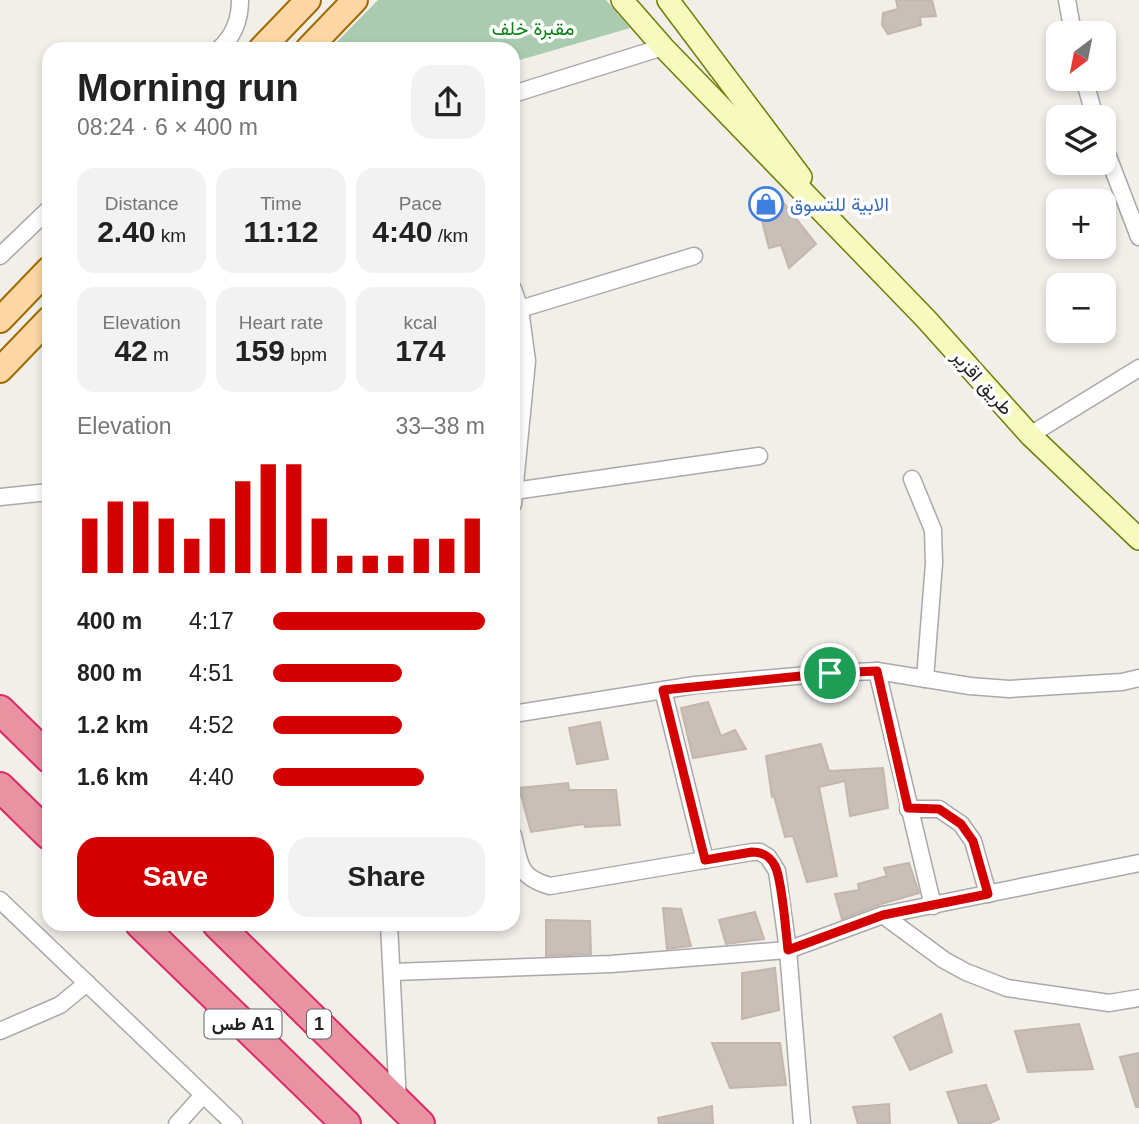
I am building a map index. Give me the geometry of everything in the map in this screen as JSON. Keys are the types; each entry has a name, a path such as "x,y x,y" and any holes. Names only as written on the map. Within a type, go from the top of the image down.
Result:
{"highway":[{"path":"0,710 42,751"},
{"path":"0,787 42,828"},
{"name":"طس A1","path":"147,931 346,1124"},
{"name":"1","path":"224,931 421,1124"}],"main road":[{"path":"268,42 308,0"},
{"path":"315,42 355,0"},
{"path":"0,320 42,277"},
{"path":"0,370 42,326"}],"street":[{"path":"227,42 240,16 240,0"},
{"name":"طريق اقزير","path":"622,0 773,163 833,221 926,319 1030,435 1139,539"},
{"name":"طريق اقزير","path":"668,0 833,221"},
{"path":"1067,0 1071,21"},
{"path":"520,92 663,47"},
{"path":"1115,175 1139,237"},
{"path":"0,256 42,216"},
{"path":"520,411 527,360 520,309 694,256"},
{"path":"1030,435 1139,368"},
{"path":"520,497 760,456"},
{"path":"912,479 933,530 934,563 925,679"},
{"path":"0,497 42,493"},
{"path":"877,671 933,906"},
{"path":"520,713 663,690 830,673 877,671 1009,689 1122,682 1139,678"},
{"path":"663,690 705,860"},
{"path":"908,808 939,809 961,824 973,841 988,894"},
{"path":"520,860 523,870 533,881 550,886 752,852 760,852 768,857 777,871 788,950 802,1124"},
{"path":"393,972 611,964 788,950 883,915 1139,863"},
{"path":"0,900 234,1124"},
{"path":"883,915 944,960 1007,988 1109,1003 1139,998"},
{"path":"390,931 398,1102"},
{"path":"0,1031 60,1005 87,983"},
{"path":"177,1124 203,1096"}],"green space":[{"name":"مقبرة خلف","path":"378,0 606,0 630,28 520,60 520,42 337,42"}],"building":[{"path":"896,0 932,0 936,16 920,17 921,25 888,34 882,25 883,13 898,9"},
{"path":"776,193 816,244 789,268 781,245 769,248 757,201"},
{"path":"708,702 721,736 735,730 746,749 693,758 681,708"},
{"path":"600,722 608,759 577,764 569,728"},
{"path":"821,744 829,771 883,768 888,808 850,816 845,781 819,787 837,876 807,882 793,836 785,837 774,796 772,797 766,756"},
{"path":"568,783 569,790 616,790 620,825 585,827 584,824 531,832 520,788"},
{"path":"909,863 919,893 842,919 835,894 859,890 858,884 887,876 884,868"},
{"path":"663,908 681,909 691,946 667,949"},
{"path":"755,912 764,939 726,944 719,920"},
{"path":"546,920 590,921 591,954 546,956"},
{"path":"775,968 779,1010 742,1019 742,973"},
{"path":"941,1014 952,1052 910,1070 894,1037"},
{"path":"1079,1024 1093,1069 1028,1072 1015,1031"},
{"path":"712,1043 780,1043 786,1085 730,1088"},
{"path":"1139,1053 1139,1107 1136,1107 1120,1057"},
{"path":"986,1085 999,1119 988,1124 959,1124 947,1092"},
{"path":"889,1104 890,1124 858,1124 853,1107"},
{"path":"712,1106 713,1124 659,1124 658,1118"}],"place":[{"name":"الابية للتسوق","path":"766,204"}],"route":[{"path":"877,671 908,808 939,809 961,824 973,841 988,894 883,915 788,950 777,871 768,857 760,852 752,852 705,860 663,690 830,673 877,671"}]}
